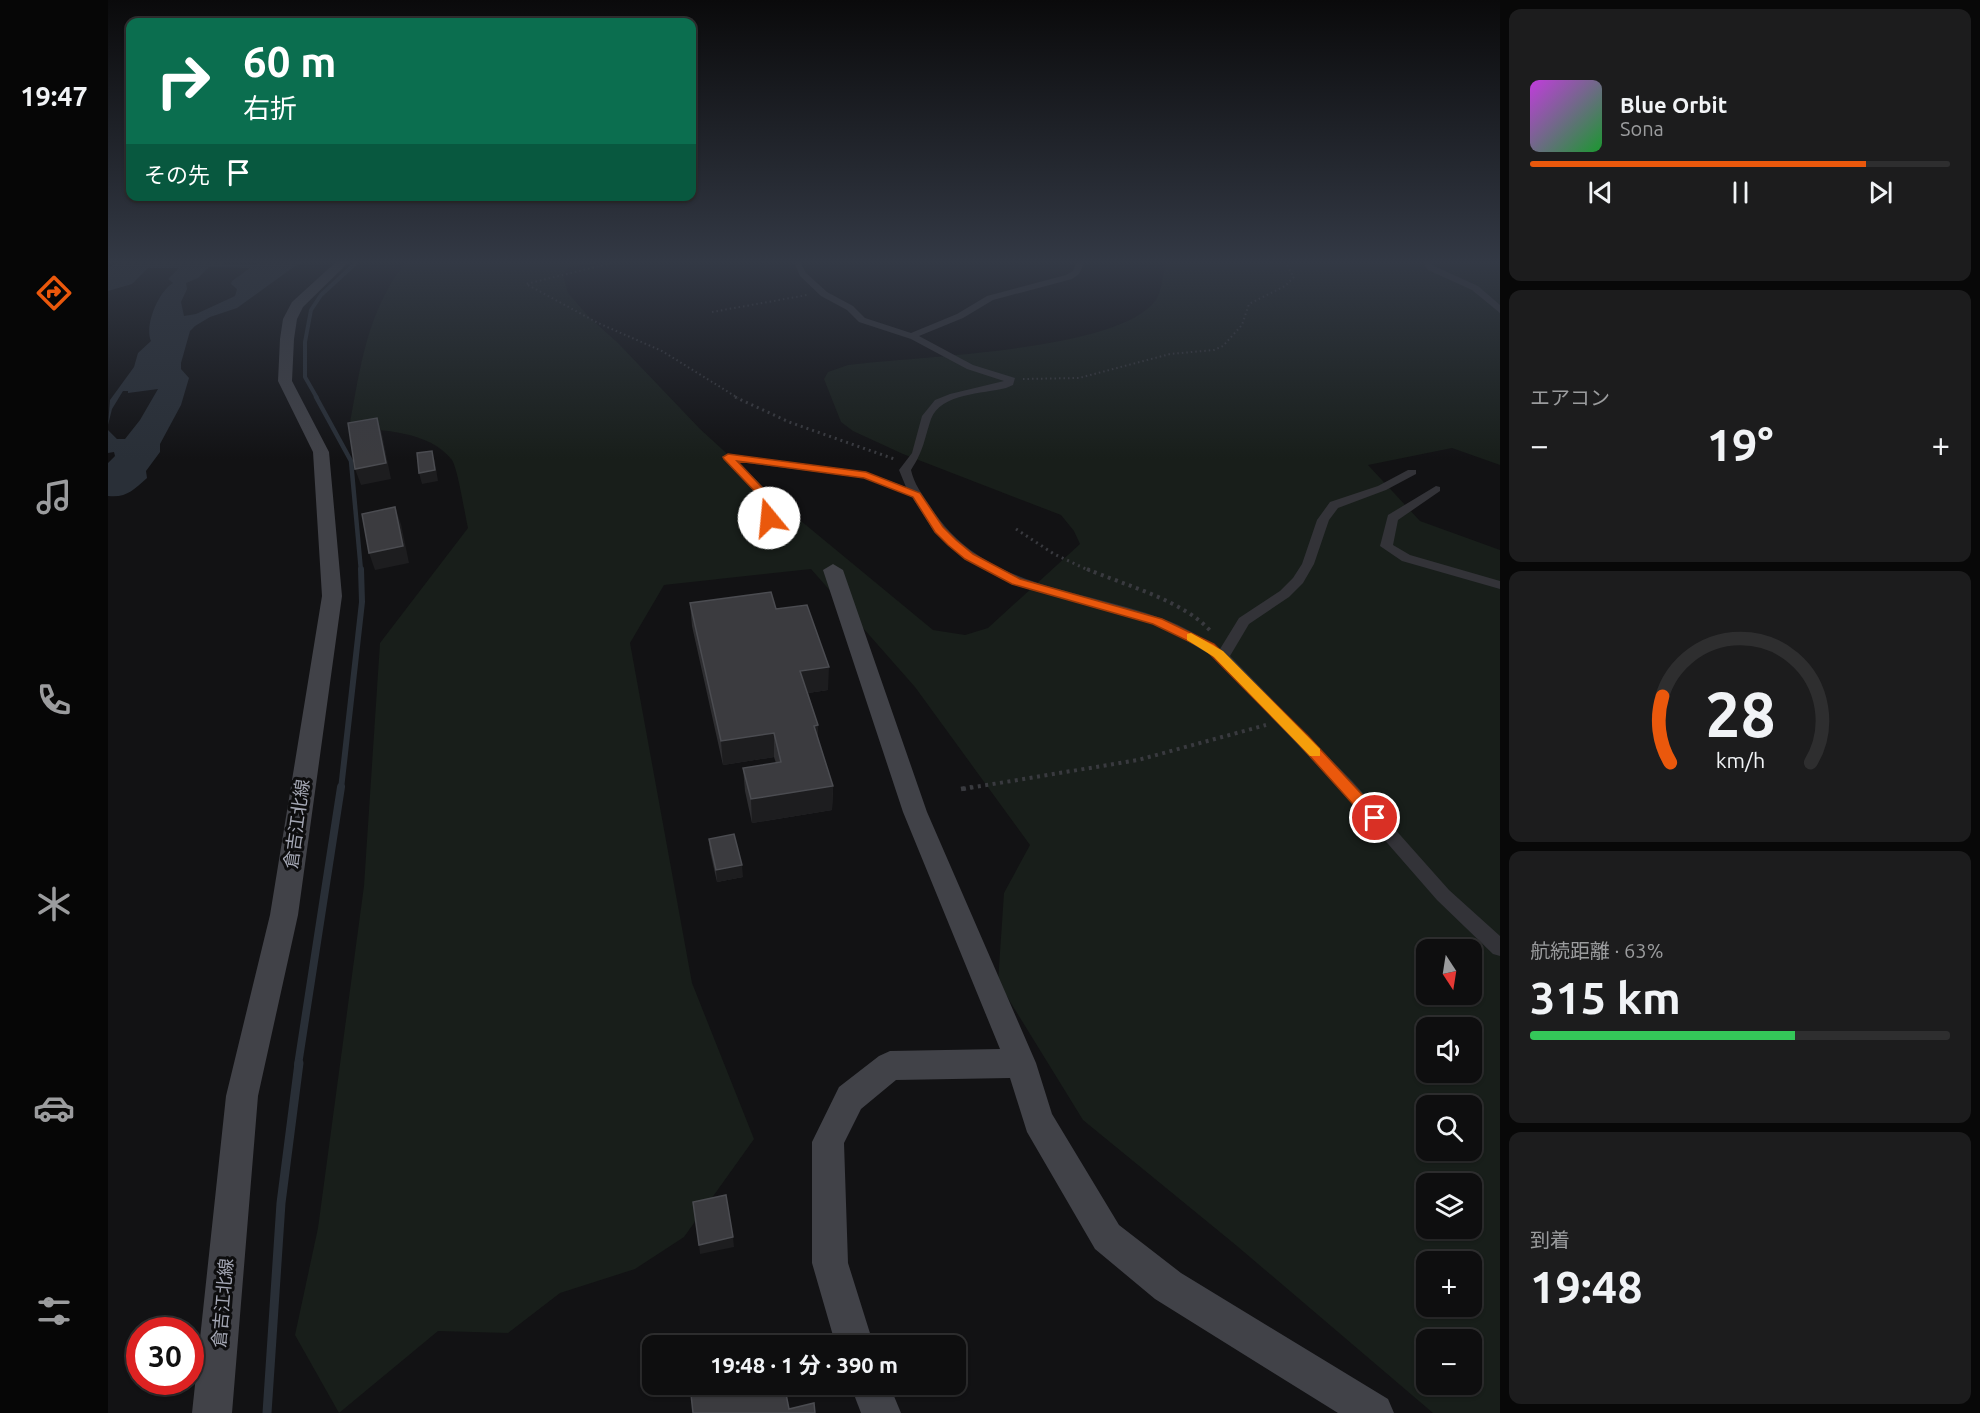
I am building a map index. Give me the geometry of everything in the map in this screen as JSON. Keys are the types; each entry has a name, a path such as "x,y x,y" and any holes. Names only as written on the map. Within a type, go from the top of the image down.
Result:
{"main road":[{"name":"倉吉江北線","path":"212,1413 242,1096 284,915 332,596 321,452 285,381 289,327"},
{"path":"833,570 915,812 1021,1063 1038,1121 1107,1237 1168,1286 1374,1413"},
{"path":"852,1335 830,1263 828,1142 850,1098 890,1066 1021,1063"},
{"path":"874,1395 881,1413"}],"street":[{"path":"884,327 912,336 969,367 1006,376 1010,381 1002,386 948,398 932,408 921,431 917,453 905,470 908,481 939,530 969,556 1016,581 1157,621 1223,654 1281,720 1347,786 1443,895 1500,948"},
{"path":"912,336 930,327"},
{"path":"769,518 770,501 728,457 866,475 916,495"},
{"path":"1223,654 1245,621 1281,599 1304,573 1321,521 1328,510 1334,505 1382,488 1412,472"},
{"path":"1436,489 1392,518 1386,546 1406,558 1500,585"}],"path":[{"path":"609,327 662,351 696,370 731,395 789,422 906,464"},
{"path":"1010,381 1079,378 1170,354 1214,350 1222,346 1240,327"},
{"path":"1016,529 1043,548 1172,604 1208,627 1223,654"},
{"path":"961,789 1138,760 1281,720"}],"shaded area":[{"path":"150,327 194,327 190,331 181,363 181,369 189,378 181,405 160,444 160,452 146,471 147,478 129,492 120,496 108,496 108,463 115,456 114,452 108,453 108,430 117,439 125,439 140,420 158,389 128,393 128,391 123,391 112,409 108,425 110,400 134,367 138,353 151,341"},
{"path":"372,327 600,327 700,429 795,516 933,630 965,635 988,628 1080,544 1074,531 1061,515 903,454 853,431 841,422 824,379 828,372 848,365 1012,349 1058,341 1111,327 1500,327 1500,465 1452,448 1368,465 1420,521 1500,550 1500,1413 1433,1413 1237,1246 1083,1120 998,982 1004,893 1030,845 915,687 811,569 664,585 630,643 692,983 754,1139 684,1237 635,1269 560,1293 508,1333 438,1331 339,1413 295,1335 318,1228 364,886 380,643 468,528 454,465 443,450 405,434 349,428 362,361"}],"building":[{"path":"377,418 386,463 355,469 348,423"},
{"path":"432,451 435,470 419,473 417,453"},
{"path":"395,507 403,546 369,553 362,514"},
{"path":"771,592 776,609 807,605 829,667 800,671 818,725 814,726 833,786 751,799 743,768 781,762 774,733 721,741 690,603"},
{"path":"734,834 742,865 716,870 709,839"},
{"path":"726,1195 733,1237 699,1245 693,1202"},
{"path":"691,1395 786,1395 789,1409 814,1403 815,1413 693,1413"}],"waterway":[{"path":"308,327 305,342 305,377 317,398"},
{"path":"316,397 351,461 361,571"},
{"path":"341,789 362,602 361,569"},
{"path":"298,1065 341,787"},
{"path":"267,1413 281,1203 299,1063"}],"slow traffic":[{"path":"1191,637 1219,654 1261,700 1315,752"}],"route":[{"path":"769,518 770,501 728,457 744,457 866,475 891,483 916,495 939,530 952,543 1000,574 1016,581 1157,621 1209,646 1303,740 1375,818"}]}
